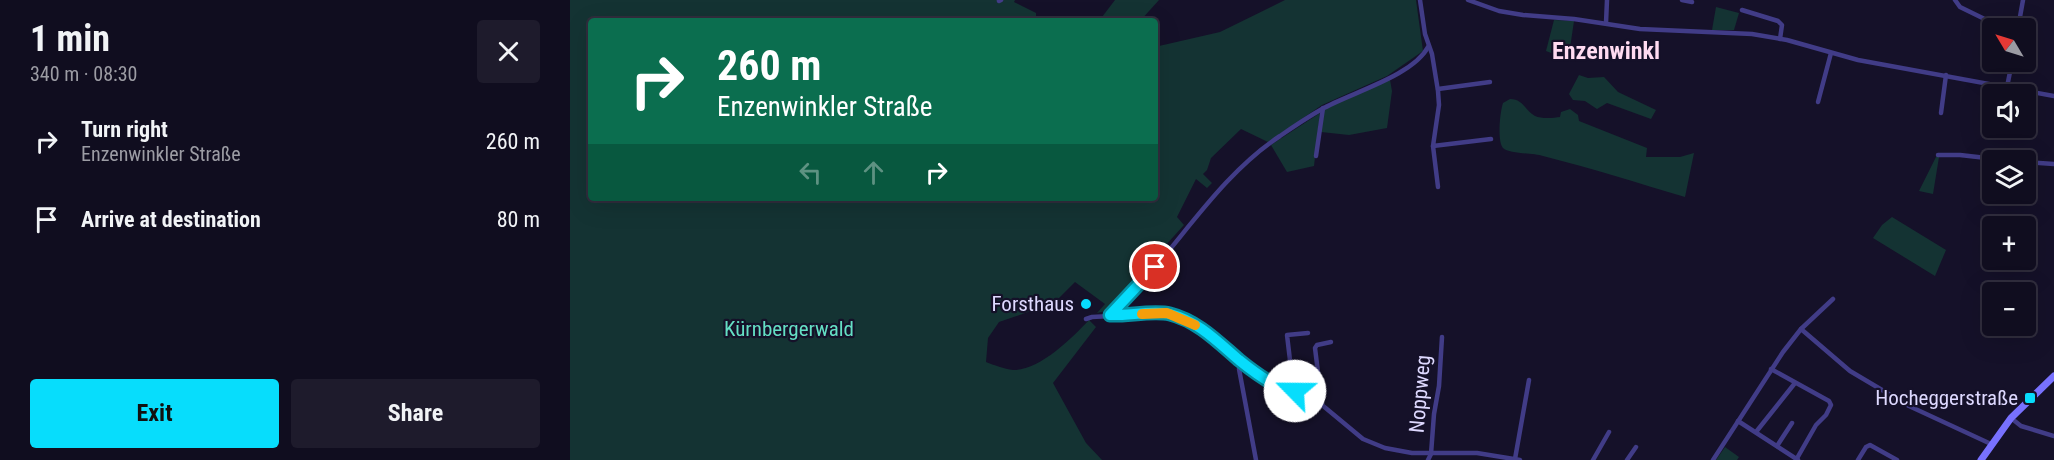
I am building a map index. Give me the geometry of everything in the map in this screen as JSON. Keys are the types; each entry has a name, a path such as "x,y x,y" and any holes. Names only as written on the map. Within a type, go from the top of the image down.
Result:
{"street":[{"path":"1420,0 1438,89 1439,105 1433,146 1438,187"},
{"path":"1468,0 1523,15 1574,19 1645,29 1736,32 1780,39 1868,62 1992,84"},
{"path":"1606,23 1607,0"},
{"path":"1682,0 1692,2"},
{"path":"1955,0 1960,7 1983,18"},
{"path":"2020,18 2023,0"},
{"path":"1742,10 1778,21 1782,25 1780,39"},
{"path":"1110,315 1155,267 1236,173 1278,137 1323,108 1389,78 1421,57 1428,47"},
{"path":"1818,102 1831,53"},
{"path":"1941,113 1946,75"},
{"path":"1438,89 1490,82"},
{"path":"2036,93 2054,96"},
{"path":"1316,156 1323,108"},
{"path":"1433,146 1491,139"},
{"path":"1938,155 1982,158"},
{"path":"2036,163 2054,164"},
{"path":"1713,460 1771,369 1801,329 1833,299"},
{"path":"1086,319 1110,315 1167,313 1183,318 1208,333 1242,362 1280,387 1323,405 1369,442 1392,451 1431,454 1477,453 1517,459 1529,380"},
{"path":"1801,329 1850,371 1909,406 1991,444"},
{"path":"1294,394 1287,335 1308,333"},
{"name":"Noppweg","path":"1431,454 1442,337"},
{"path":"1323,405 1315,348 1317,345 1331,342"},
{"path":"1242,362 1239,369 1256,460"},
{"path":"1738,421 1797,460 1816,425 1826,415 1831,405 1829,401 1771,369"},
{"path":"1981,460 2011,418 2054,376"},
{"path":"1756,432 1796,383"},
{"path":"2011,418 2021,426 2054,436"},
{"path":"1777,446 1792,423"},
{"path":"1593,460 1608,432"},
{"path":"1858,460 1866,447 1870,445 1897,460"},
{"path":"1627,460 1636,447"},
{"path":"1428,460 1431,454"}],"green space":[{"name":"Kürnbergerwald","path":"570,0 1015,0 1014,2 1036,13 1036,18 588,18 588,201 1158,201 1158,46 1220,32 1285,0 1416,0 1423,51 1387,76 1322,105 1268,142 1241,129 1211,158 1203,174 1212,183 1207,188 1196,179 1177,217 1184,225 1106,311 1097,313 1105,304 1075,282 1054,303 999,322 988,338 986,362 1013,370 1023,369 1054,352 1089,320 1096,327 1053,383 1086,443 1102,460 570,460"},
{"path":"1115,0 1159,0 1143,18 1101,18"},
{"path":"1716,7 1739,13 1734,30 1712,30"},
{"path":"1554,20 1574,21 1569,55 1559,56 1546,51"},
{"path":"1579,75 1588,78 1604,77 1618,92 1656,110 1651,119 1607,103 1597,109 1585,101 1573,100 1569,94"},
{"path":"1390,80 1392,91 1387,128 1349,135 1321,132 1324,109"},
{"path":"1510,99 1518,101 1532,114 1541,118 1560,117 1561,112 1570,109 1578,115 1579,121 1647,148 1646,157 1680,157 1694,153 1685,197 1539,155 1506,150 1500,139 1500,119 1503,103"},
{"path":"1320,113 1314,166 1287,172 1271,145"},
{"path":"1936,157 1939,157 1933,194 1919,191"},
{"path":"1892,217 1946,250 1935,276 1873,238 1882,225"},
{"path":"1725,447 1739,457 1737,460 1716,460"}],"slow traffic":[{"path":"1142,314 1167,313 1195,325"}],"place":[{"name":"Forsthaus","path":"1086,304"},
{"name":"Hocheggerstraße","path":"2030,398"}],"district":[{"name":"Enzenwinkl","path":"1606,51"}],"route":[{"path":"1155,267 1110,315 1167,313 1183,318 1208,333 1242,362 1280,387 1294,394 1295,391"}]}
